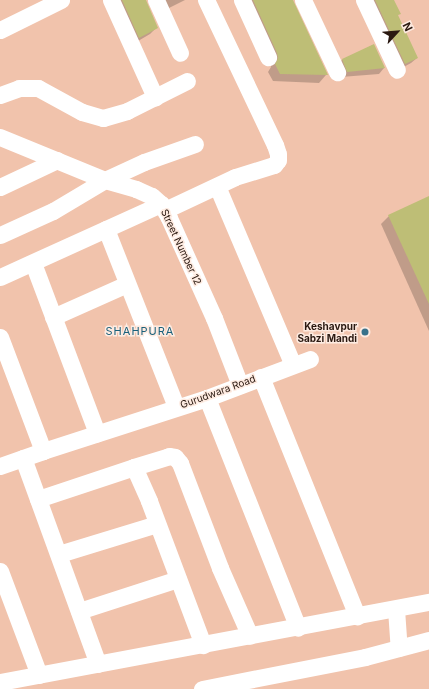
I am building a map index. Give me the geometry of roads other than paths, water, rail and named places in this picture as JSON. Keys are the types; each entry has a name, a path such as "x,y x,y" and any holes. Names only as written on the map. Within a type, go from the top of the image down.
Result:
{"street":[{"path":"0,30 61,0"},
{"path":"111,0 155,97"},
{"path":"156,0 180,53"},
{"path":"0,278 106,230 216,186 234,177 274,165 278,160 278,154 206,0"},
{"path":"242,0 268,57"},
{"path":"303,0 337,72"},
{"path":"364,0 397,70"},
{"path":"0,94 19,88 38,88 82,112 103,118 114,116 187,81"},
{"name":"Street Number 12","path":"3,141 57,160 105,180 141,191 152,196 163,207 214,318 240,385"},
{"path":"0,235 52,211 105,180 144,162 195,144"},
{"path":"0,188 57,160"},
{"path":"216,186 293,365"},
{"path":"106,230 176,407"},
{"path":"33,263 97,433"},
{"path":"53,317 127,284"},
{"path":"0,337 43,451"},
{"path":"261,377 310,359"},
{"name":"Gurudwara Road","path":"0,466 207,398 261,377 357,616"},
{"path":"207,398 298,628"},
{"path":"38,498 169,456 175,457 180,463 220,568 250,636"},
{"path":"23,458 98,664"},
{"path":"134,467 204,645"},
{"path":"59,554 157,524"},
{"path":"0,572 3,590 39,675"},
{"path":"79,611 178,578"},
{"path":"0,682 298,628 429,602"},
{"path":"396,609 399,648"},
{"path":"202,689 309,669 429,640"}],"place":[{"name":"Keshavpur Sabzi Mandi","path":"365,332"}],"district":[{"name":"SHAHPURA","path":"140,331"}]}
